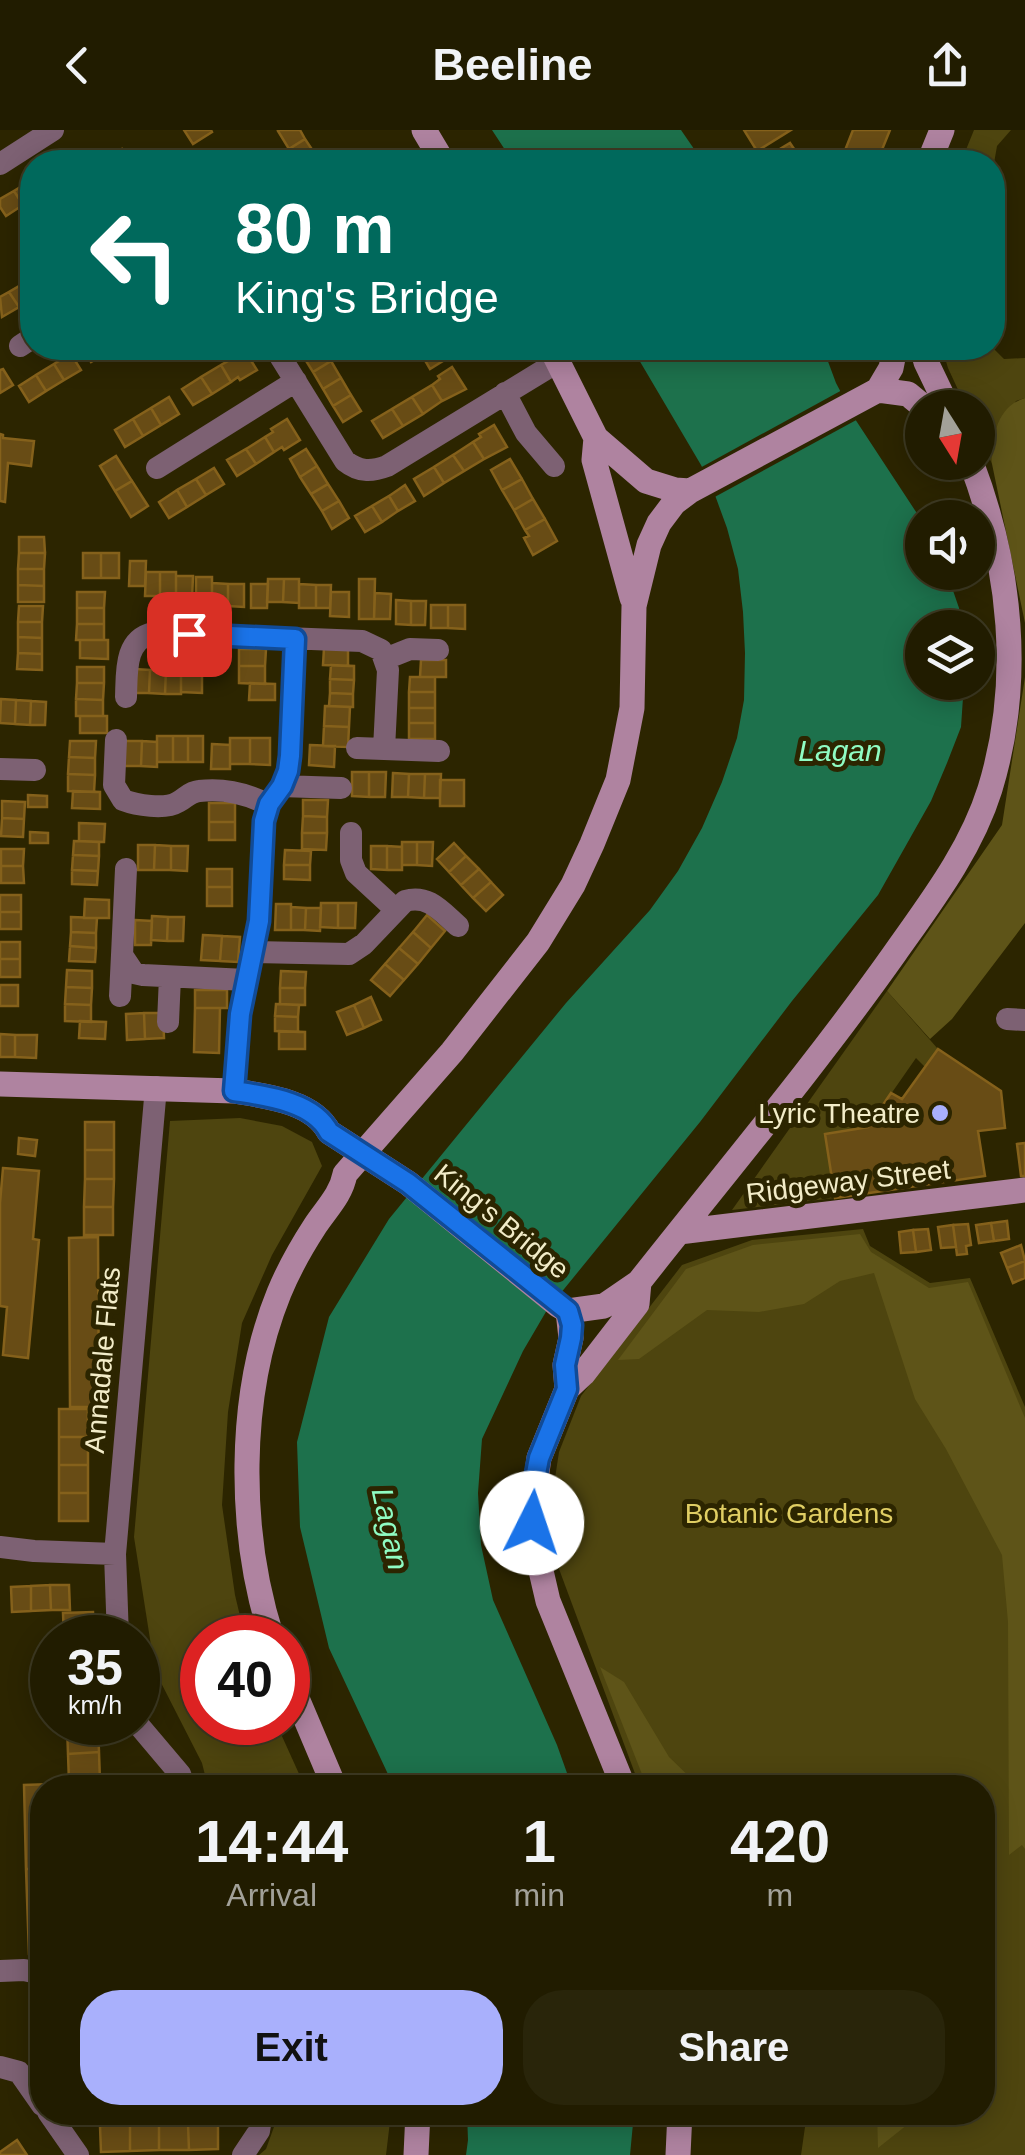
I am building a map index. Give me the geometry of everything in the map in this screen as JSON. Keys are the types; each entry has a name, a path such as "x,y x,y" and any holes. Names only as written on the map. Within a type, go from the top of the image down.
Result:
{"street":[{"path":"22,150 53,130"},
{"path":"283,360 345,461 362,470 388,466 505,393 547,360"},
{"path":"558,360 596,438 646,481 675,490 694,488"},
{"path":"265,1615 252,1548 247,1479 251,1406 265,1336 280,1292 314,1228 342,1188 345,1174 452,1052 538,942 573,885 618,780 632,708 634,606 649,545 659,522 674,503 694,488 871,394 892,368 893,360"},
{"path":"925,360 939,390"},
{"path":"157,468 296,381"},
{"path":"505,393 526,433 554,466"},
{"path":"871,394 905,394"},
{"path":"596,438 594,460 634,606"},
{"path":"973,480 979,490"},
{"path":"567,1389 565,1365 572,1325 563,1308 604,1306 639,1282 866,994 942,887 972,834 990,790 1004,729 1011,668 1001,568 976,480"},
{"path":"126,697 130,652 136,641 153,633 362,642 381,650 388,670 384,748"},
{"path":"234,1091 240,1014 259,921 264,821 290,756 295,639"},
{"path":"385,659 410,649 438,650"},
{"path":"116,740 114,785 122,800 132,804 172,806 194,791 275,795 341,788"},
{"path":"358,748 439,751"},
{"path":"0,768 34,770"},
{"path":"352,833 351,860 356,873 395,910"},
{"path":"120,996 126,870"},
{"path":"254,952 349,954 364,944 405,900 414,898 432,904 458,926"},
{"path":"122,956 134,973 246,980"},
{"path":"168,1022 170,976"},
{"path":"0,1084 234,1091 308,1110 324,1123 353,1128 392,1120"},
{"name":"Annadale Flats","path":"117,1615 115,1554 156,1087"},
{"path":"342,1188 364,1180 402,1179 389,1152 392,1120"},
{"name":"King's Bridge","path":"324,1123 329,1132 402,1179 563,1308"},
{"name":"Ridgeway Street","path":"679,1232 1023,1194"},
{"path":"619,1775 548,1601 535,1545 533,1500 539,1458 567,1389 637,1304 639,1282"},
{"path":"0,1546 115,1554"},
{"path":"310,1729 329,1775"},
{"path":"155,1745 180,1775"},
{"path":"0,1971 30,1970"},
{"path":"0,2067 19,2072 30,2086"},
{"path":"58,2125 78,2155"},
{"path":"243,2155 260,2125"},
{"path":"416,2155 417,2125"},
{"path":"678,2155 679,2125"}],"green space":[{"path":"974,130 1011,130 996,150 966,150"},
{"path":"1025,358 1025,398 1016,401 995,438 995,390 958,390 946,360"},
{"path":"887,991 938,1049 925,1067 916,1058 868,1127 835,1198 732,1210"},
{"path":"240,1118 282,1126 312,1142 322,1166 272,1255 242,1323 228,1412 222,1505 240,1615 180,1615 180,1720 160,1681 160,1615 146,1615 134,1537 170,1121"},
{"name":"Botanic Gardens","path":"863,1229 870,1246 930,1283 970,1278 1025,1407 1025,2155 801,2155 805,2125 995,2125 995,1775 636,1775 549,1542 559,1452 581,1396 682,1265 752,1240"},
{"path":"193,1745 286,1745 300,1775 205,1775"},
{"path":"275,2125 390,2125 386,2155 259,2155 266,2149"}],"shaded area":[{"path":"1025,398 1025,623 995,478 995,434 1002,416 1015,402"},
{"path":"1025,677 1025,923 952,1019 930,1039 887,991 1002,825"},
{"path":"860,1234 871,1252 929,1288 968,1282 1025,1418 1025,1849 1022,1845 1009,1855 1008,1622 1002,1555 915,1399 874,1273 840,1281 804,1304 759,1312 707,1310 639,1359 618,1360 686,1269 753,1245"},
{"path":"600,1667 624,1682 669,1757 688,1775 642,1775"},
{"path":"877,2125 907,2125 878,2148"}],"water":[{"path":"492,130 681,130 695,150 505,150"},
{"name":"Lagan","path":"639,360 827,360 855,419 908,500 905,500 905,590 953,590 959,608 905,610 905,700 963,700 961,727 931,801 878,895 547,1310 482,1439 478,1493 481,1545 493,1600 568,1775 388,1775 329,1648 300,1527 297,1442 329,1317 389,1219 566,1003 650,910 678,871 722,782 737,738 744,700 745,653 738,569 712,487"},
{"path":"467,2125 633,2125 630,2155 466,2155"}],"pier":[{"path":"844,389 860,418 711,499 698,469"}],"building":[{"path":"184,130 211,130 212,132 193,144"},
{"path":"280,130 300,130 305,139 289,149"},
{"path":"744,130 791,130 759,150"},
{"path":"853,130 890,130 882,150 845,150"},
{"path":"305,139 312,150 290,150"},
{"path":"14,191 20,207 6,216 0,199"},
{"path":"20,286 20,306 19,307 9,292"},
{"path":"9,292 19,307 2,317 0,297"},
{"path":"75,360 81,370 64,380 54,364"},
{"path":"251,360 257,370 231,382 221,365"},
{"path":"306,360 330,360 331,361 313,372"},
{"path":"425,360 444,360 430,369"},
{"path":"331,361 341,378 323,389 313,372"},
{"path":"54,364 64,380 46,391 36,375"},
{"path":"221,365 231,382 212,394 201,377"},
{"path":"452,367 466,389 442,401 432,385"},
{"path":"0,370 13,385 0,393"},
{"path":"36,375 46,391 29,402 19,386"},
{"path":"201,377 212,394 193,405 182,389"},
{"path":"341,378 351,395 333,406 323,389"},
{"path":"432,385 442,401 423,414 412,397"},
{"path":"351,395 361,411 343,422 333,406"},
{"path":"169,397 179,414 161,425 151,408"},
{"path":"412,397 423,414 403,426 392,409"},
{"path":"151,408 161,425 143,436 133,419"},
{"path":"392,409 403,426 383,438 372,421"},
{"path":"133,419 143,436 125,447 115,430"},
{"path":"287,419 300,440 274,452 265,437"},
{"path":"494,425 507,447 484,459 473,442"},
{"path":"0,434 3,438 34,441 31,466 8,463 5,502 0,501"},
{"path":"265,437 274,452 256,464 246,449"},
{"path":"473,442 484,459 464,471 453,455"},
{"path":"246,449 256,464 237,476 227,460"},
{"path":"306,449 317,466 300,477 290,459"},
{"path":"453,455 464,471 444,483 434,467"},
{"path":"116,456 132,481 115,491 100,466"},
{"path":"510,459 522,479 502,490 491,470"},
{"path":"317,466 328,484 311,494 300,477"},
{"path":"434,467 444,483 424,496 414,479"},
{"path":"214,468 224,484 206,495 196,479"},
{"path":"196,479 206,495 187,507 177,490"},
{"path":"522,479 533,499 514,510 502,490"},
{"path":"132,481 148,506 131,517 115,491"},
{"path":"328,484 339,501 322,511 311,494"},
{"path":"405,485 415,501 398,511 389,496"},
{"path":"177,490 187,507 169,518 159,502"},
{"path":"389,496 398,511 382,522 372,506"},
{"path":"533,499 545,519 525,530 514,510"},
{"path":"339,501 349,518 332,529 322,511"},
{"path":"372,506 382,522 365,532 355,516"},
{"path":"545,519 557,541 533,555 524,538 529,536 525,530"},
{"path":"19,537 44,537 45,553 19,553"},
{"path":"19,553 45,553 44,569 18,569"},
{"path":"83,553 101,553 101,578 83,578"},
{"path":"101,553 119,553 119,578 101,578"},
{"path":"130,561 146,561 145,586 129,586"},
{"path":"18,569 44,569 44,586 18,585"},
{"path":"146,572 160,572 160,596 145,596"},
{"path":"160,572 176,572 176,597 160,596"},
{"path":"176,576 193,576 192,600 176,600"},
{"path":"196,577 212,577 212,601 196,600"},
{"path":"268,579 284,579 283,602 267,602"},
{"path":"284,579 299,579 299,603 283,602"},
{"path":"359,579 375,579 374,619 359,619"},
{"path":"212,583 228,584 228,606 212,606"},
{"path":"228,584 244,584 244,607 228,606"},
{"path":"251,584 268,584 267,608 251,608"},
{"path":"299,584 316,585 316,608 299,608"},
{"path":"18,585 44,586 44,602 18,602"},
{"path":"316,585 331,585 330,608 316,608"},
{"path":"77,592 105,592 104,608 77,608"},
{"path":"331,592 349,592 349,617 330,616"},
{"path":"375,593 391,594 390,619 374,619"},
{"path":"396,600 411,601 411,625 396,624"},
{"path":"411,601 426,601 425,625 411,625"},
{"path":"431,605 448,605 448,628 431,628"},
{"path":"448,605 465,605 465,629 448,628"},
{"path":"19,606 43,606 42,622 18,622"},
{"path":"77,608 104,608 104,624 77,624"},
{"path":"18,622 42,622 42,638 18,637"},
{"path":"77,624 104,624 104,640 76,640"},
{"path":"18,637 42,638 42,654 18,653"},
{"path":"80,640 108,640 108,659 80,658"},
{"path":"324,648 348,649 348,666 323,665"},
{"path":"239,649 266,649 265,666 239,666"},
{"path":"18,653 42,654 42,670 17,669"},
{"path":"421,660 446,660 446,677 420,677"},
{"path":"331,665 354,666 354,680 330,679"},
{"path":"239,666 265,666 265,684 239,683"},
{"path":"77,667 104,667 104,683 77,683"},
{"path":"181,667 202,667 202,693 181,692"},
{"path":"134,669 150,670 149,693 134,693"},
{"path":"150,670 166,670 165,694 149,693"},
{"path":"166,670 181,670 181,694 165,694"},
{"path":"410,677 435,677 435,692 409,692"},
{"path":"330,679 354,680 353,694 330,693"},
{"path":"77,683 104,683 103,700 76,699"},
{"path":"250,683 275,684 275,700 249,700"},
{"path":"409,692 435,692 435,708 409,708"},
{"path":"330,693 353,694 353,707 329,706"},
{"path":"1,699 16,700 15,724 0,723"},
{"path":"76,699 103,700 103,716 76,716"},
{"path":"16,700 31,701 30,725 15,724"},
{"path":"31,701 46,702 45,725 30,725"},
{"path":"325,706 350,707 349,727 324,726"},
{"path":"409,708 435,708 435,723 409,723"},
{"path":"80,716 107,716 107,733 80,733"},
{"path":"409,723 435,723 435,739 409,739"},
{"path":"324,726 349,727 348,747 323,746"},
{"path":"157,736 173,736 173,762 157,762"},
{"path":"173,736 188,736 188,762 173,762"},
{"path":"188,736 203,736 203,762 188,762"},
{"path":"230,738 250,738 250,764 230,764"},
{"path":"250,738 270,738 270,765 250,764"},
{"path":"70,741 96,741 95,758 69,757"},
{"path":"124,741 142,741 141,766 124,766"},
{"path":"142,741 157,742 157,767 141,766"},
{"path":"212,744 230,745 230,769 211,769"},
{"path":"310,745 335,746 334,767 309,765"},
{"path":"69,757 95,758 95,775 68,774"},
{"path":"352,772 369,772 369,797 352,796"},
{"path":"369,772 386,772 385,797 369,797"},
{"path":"393,773 409,774 408,797 392,797"},
{"path":"68,774 95,775 94,792 68,791"},
{"path":"409,774 425,774 424,798 408,797"},
{"path":"425,774 441,774 440,798 424,798"},
{"path":"440,780 464,780 464,806 440,806"},
{"path":"73,791 100,792 100,809 72,808"},
{"path":"28,795 47,796 47,807 28,807"},
{"path":"303,800 328,800 327,817 303,816"},
{"path":"2,801 25,802 24,819 2,818"},
{"path":"209,803 235,803 235,822 209,822"},
{"path":"303,816 327,817 327,833 302,833"},
{"path":"2,818 24,819 23,837 1,836"},
{"path":"209,822 235,822 235,840 209,840"},
{"path":"79,823 105,824 104,842 79,841"},
{"path":"30,832 48,833 48,843 30,843"},
{"path":"302,833 327,833 326,850 302,849"},
{"path":"74,841 99,842 99,856 73,855"},
{"path":"402,842 417,842 417,865 402,865"},
{"path":"417,842 433,842 432,866 417,865"},
{"path":"454,843 466,856 449,872 437,859"},
{"path":"138,845 155,845 154,870 138,870"},
{"path":"155,845 171,846 171,870 154,870"},
{"path":"171,846 188,846 187,871 171,870"},
{"path":"371,846 387,846 387,870 371,869"},
{"path":"387,846 402,847 402,870 387,870"},
{"path":"1,849 24,849 23,866 1,866"},
{"path":"285,850 311,851 310,865 284,865"},
{"path":"73,855 99,856 98,871 72,870"},
{"path":"466,856 479,869 461,885 449,872"},
{"path":"284,865 310,865 310,880 284,879"},
{"path":"1,866 23,866 24,883 1,883"},
{"path":"207,869 232,869 232,887 207,887"},
{"path":"479,869 491,882 473,898 461,885"},
{"path":"72,870 98,871 97,885 72,884"},
{"path":"491,882 503,895 486,911 473,898"},
{"path":"207,887 232,887 232,906 207,906"},
{"path":"0,895 21,895 21,912 0,912"},
{"path":"85,899 109,900 109,918 84,918"},
{"path":"321,903 338,903 338,928 320,927"},
{"path":"338,903 356,903 355,928 338,928"},
{"path":"276,904 291,904 291,930 275,930"},
{"path":"291,907 306,908 305,930 291,930"},
{"path":"306,908 321,908 320,931 305,930"},
{"path":"0,912 21,912 21,929 0,929"},
{"path":"427,915 445,931 431,948 413,932"},
{"path":"152,916 168,917 167,941 151,940"},
{"path":"71,917 97,918 96,933 71,932"},
{"path":"168,917 184,917 183,941 167,941"},
{"path":"135,920 152,921 151,945 135,945"},
{"path":"71,932 96,933 96,948 70,946"},
{"path":"413,932 431,948 418,964 399,948"},
{"path":"203,935 222,936 220,961 201,960"},
{"path":"222,936 240,937 238,962 220,961"},
{"path":"0,942 20,942 20,959 0,959"},
{"path":"70,946 96,948 95,962 69,961"},
{"path":"399,948 418,964 404,980 385,964"},
{"path":"0,959 20,959 20,977 0,977"},
{"path":"385,964 404,980 390,996 371,980"},
{"path":"67,970 92,971 92,988 66,987"},
{"path":"281,971 306,972 305,988 280,988"},
{"path":"0,985 18,985 18,1006 0,1006"},
{"path":"66,987 92,988 91,1005 65,1004"},
{"path":"280,988 305,988 305,1005 280,1004"},
{"path":"195,990 227,990 227,1008 195,1008"},
{"path":"371,997 381,1020 364,1028 354,1005"},
{"path":"65,1004 91,1005 91,1022 65,1021"},
{"path":"276,1004 299,1005 298,1017 275,1016"},
{"path":"354,1005 364,1028 347,1035 337,1012"},
{"path":"195,1008 220,1008 219,1053 194,1052"},
{"path":"144,1013 145,1039 127,1040 126,1014"},
{"path":"144,1013 163,1013 164,1038 145,1039"},
{"path":"275,1016 298,1017 298,1032 275,1031"},
{"path":"80,1021 106,1022 105,1039 79,1038"},
{"path":"279,1031 305,1032 305,1049 279,1049"},
{"path":"0,1034 15,1035 15,1057 0,1057"},
{"path":"15,1035 37,1035 36,1058 15,1057"},
{"name":"Lyric Theatre","path":"938,1049 1001,1091 1005,1128 978,1131 985,1176 835,1198 825,1134 868,1127 891,1093 902,1099"},
{"path":"85,1122 114,1122 114,1150 85,1150"},
{"path":"19,1138 37,1140 35,1156 18,1154"},
{"path":"1025,1143 1025,1176 1021,1176 1017,1144"},
{"path":"85,1150 114,1150 114,1179 85,1179"},
{"path":"3,1168 39,1171 33,1239 39,1240 28,1358 3,1355 7,1307 0,1306"},
{"path":"85,1179 114,1179 113,1207 84,1207"},
{"path":"84,1207 113,1207 113,1235 84,1235"},
{"path":"1007,1221 1009,1239 994,1241 991,1223"},
{"path":"991,1223 994,1241 979,1243 976,1225"},
{"path":"968,1224 971,1245 966,1246 967,1254 957,1255 953,1225"},
{"path":"953,1225 956,1247 941,1248 938,1227"},
{"path":"928,1229 931,1250 916,1252 913,1230"},
{"path":"913,1230 916,1252 901,1253 899,1232"},
{"path":"98,1237 99,1407 70,1407 69,1238"},
{"path":"1021,1245 1025,1261 1007,1268 1001,1253"},
{"path":"1025,1261 1025,1278 1013,1283 1007,1268"},
{"path":"59,1409 88,1409 88,1437 59,1437"},
{"path":"59,1437 88,1437 88,1465 59,1465"},
{"path":"59,1465 88,1465 88,1493 59,1493"},
{"path":"59,1493 88,1493 88,1521 59,1521"},
{"path":"50,1585 51,1610 31,1611 31,1586"},
{"path":"50,1585 69,1585 70,1610 51,1610"},
{"path":"31,1586 31,1611 12,1612 11,1587"},
{"path":"93,1612 93,1615 63,1615"},
{"path":"68,1745 99,1745 99,1752 68,1754"},
{"path":"99,1752 100,1775 69,1775 68,1754"},
{"path":"24,1785 30,1785 30,1869 26,1869"},
{"path":"26,1869 30,1869 29,1954"},
{"path":"130,2125 159,2125 159,2150 130,2151"},
{"path":"130,2125 130,2151 101,2152 100,2126"},
{"path":"159,2125 188,2125 189,2150 159,2150"},
{"path":"188,2125 218,2125 218,2149 189,2150"},
{"path":"17,2140 27,2155 0,2155 0,2152"}],"place":[{"name":"Lyric Theatre","path":"940,1113"}],"route":[{"path":"189,634 295,639 288,771 264,821 259,921 240,1014 234,1091 308,1110 329,1132 408,1183 568,1311 572,1325 565,1365 567,1389 539,1458 532,1523"}]}
